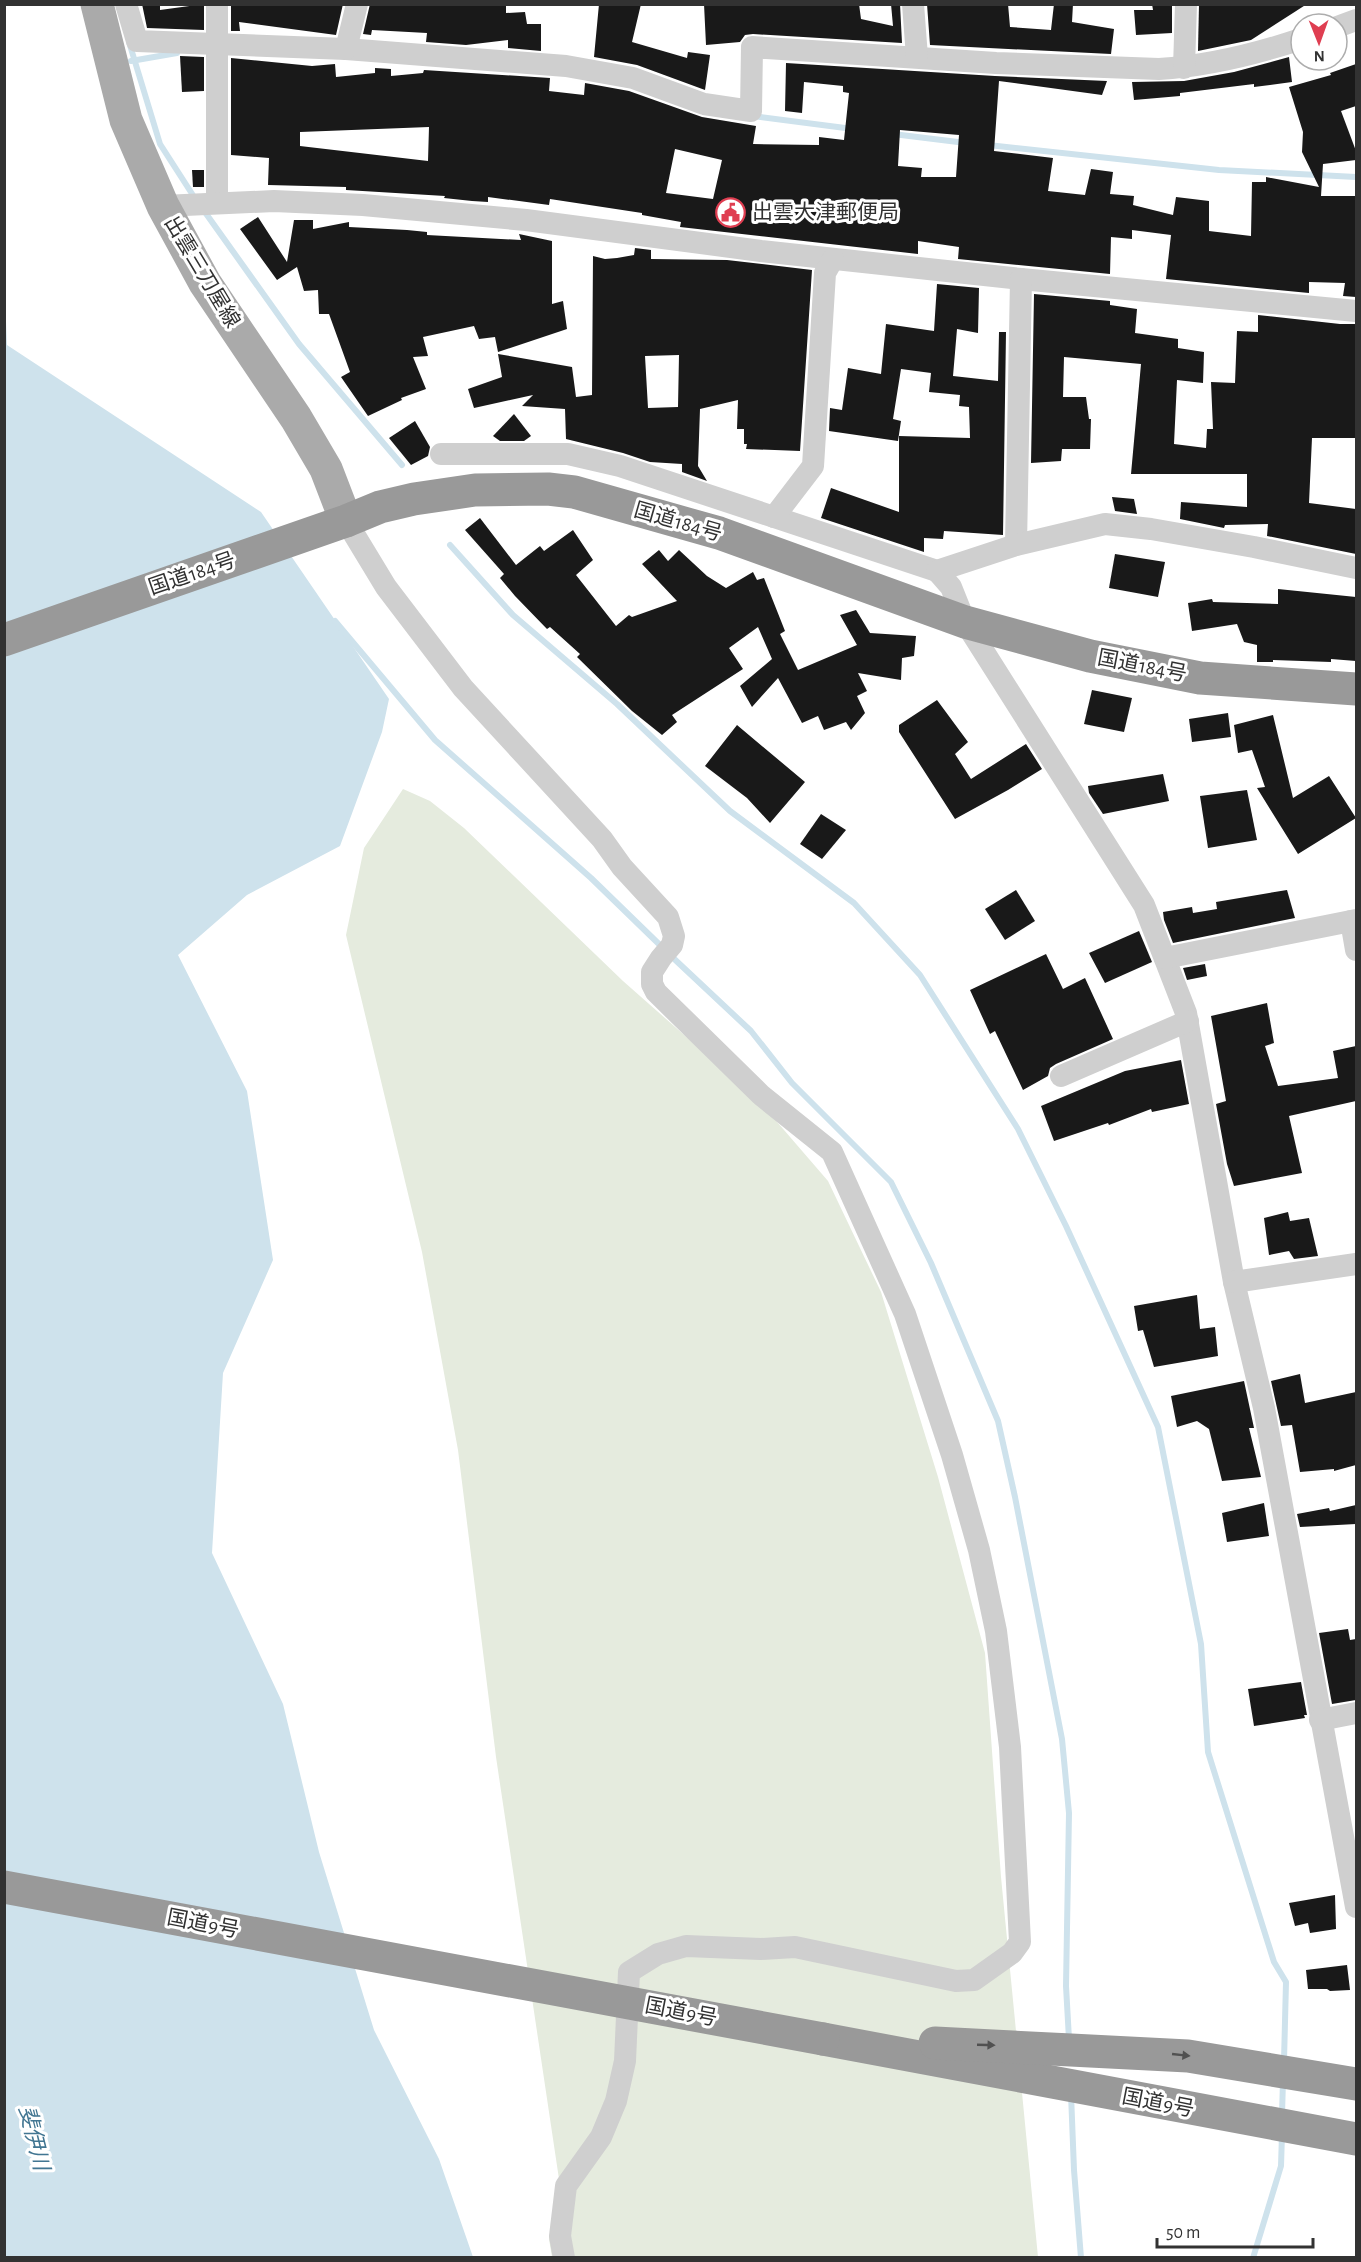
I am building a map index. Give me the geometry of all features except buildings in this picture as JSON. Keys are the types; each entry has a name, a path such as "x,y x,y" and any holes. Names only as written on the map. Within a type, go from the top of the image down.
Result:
{"highway":[{"name":"国道184号","path":"4,640 346,521 380,507 414,499 475,490 548,489 574,492 719,533 965,622 1090,656 1200,678 1356,689"},
{"name":"国道9号","path":"4,1887 1356,2139"},
{"path":"822,2038 1148,2052 1188,2056 1356,2084"},
{"path":"1169,2105 1356,2159"}],"main road":[{"name":"出雲三刀屋線","path":"97,4 126,120 163,206 205,283 296,418 326,470 346,521"}],"street":[{"path":"126,4 137,41 346,49 566,66 633,78 704,104 751,111 752,47 996,63 1159,69 1184,68 1239,57 1289,42"},
{"path":"217,4 217,203"},
{"path":"346,49 357,4"},
{"path":"913,4 917,57"},
{"path":"1184,68 1186,4"},
{"path":"163,206 285,201 457,213 833,259 1356,311"},
{"path":"774,517 813,466 825,273 833,259"},
{"path":"1016,545 1021,279"},
{"path":"441,454 568,454 620,466 937,571 951,587 965,622 1144,905 1188,1021 1234,1282 1264,1408 1356,1907"},
{"path":"346,521 386,587 463,688 602,839 622,867 668,917 674,936 652,972 652,984 656,992 761,1095 832,1152 905,1314 952,1455 979,1550 996,1631 1010,1747 1020,1942 1012,1953 974,1980 956,1981 795,1947 686,1946 658,1954 629,1971 625,2061 616,2101 602,2137 566,2186 560,2236 564,2258"},
{"path":"937,571 1016,545 1105,524 1151,529 1254,547 1356,568"},
{"path":"1165,958 1354,921 1356,950"},
{"path":"1061,1076 1188,1021"},
{"path":"1234,1282 1356,1264"},
{"path":"1320,1720 1356,1713"}],"shaded area":[{"path":"403,789 430,801 464,828 623,981 759,1101 828,1181 881,1292 938,1477 985,1653 1001,1877 1038,2257 552,2257 549,2239 559,2179 496,1757 458,1450 422,1252 346,935 364,848"}],"water":[{"name":"斐伊川","path":"4,273 7,345 261,512 389,699 382,732 340,846 247,895 178,955 247,1091 273,1260 223,1373 212,1553 283,1704 319,1852 374,2030 439,2159 473,2257 5,2257"}],"waterway":[{"path":"129,42 160,144 196,200"},
{"path":"131,61 177,53"},
{"path":"753,116 853,129"},
{"path":"893,134 966,143"},
{"path":"988,145 1219,170 1356,177"},
{"path":"202,208 299,344 402,465"},
{"path":"450,545 513,615 617,704 730,811 854,903 920,975 1018,1129 1066,1226 1158,1427 1201,1644 1208,1752 1274,1962 1286,1982 1284,2061"},
{"path":"335,621 435,740 591,878 663,948"},
{"path":"670,955 751,1031 792,1083 891,1182 931,1263 998,1421 1062,1739 1069,1813 1066,1986 1069,2039"},
{"path":"1282,2115 1283,2080"},
{"path":"1071,2094 1081,2258"},
{"path":"1253,2258 1281,2166 1282,2134"}],"place":[{"name":"出雲大津郵便局","path":"731,212"}]}
